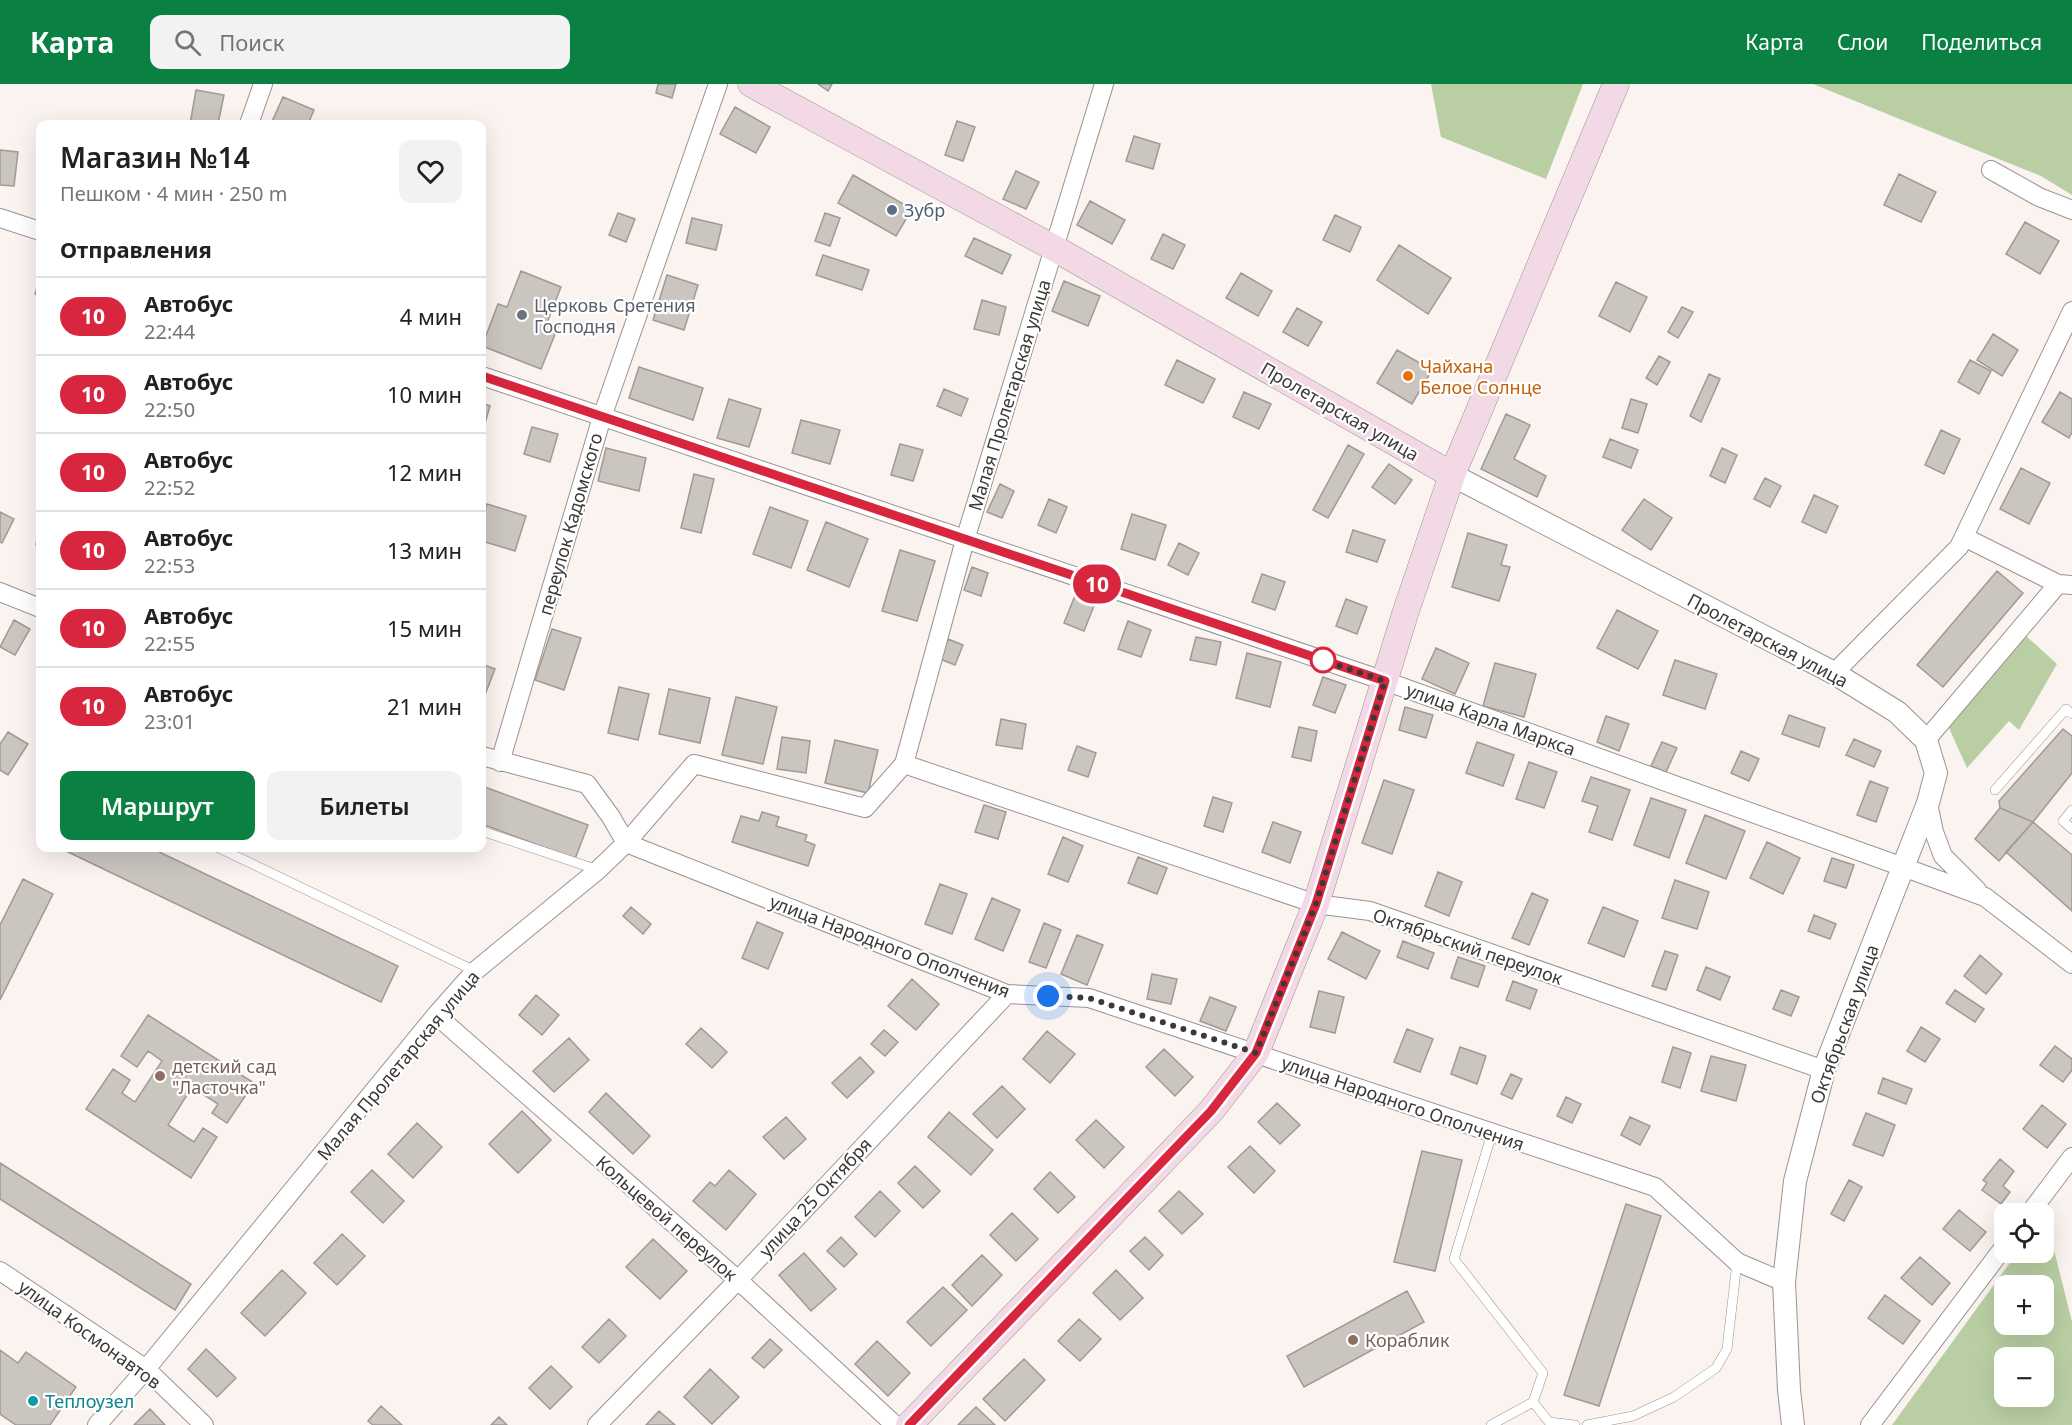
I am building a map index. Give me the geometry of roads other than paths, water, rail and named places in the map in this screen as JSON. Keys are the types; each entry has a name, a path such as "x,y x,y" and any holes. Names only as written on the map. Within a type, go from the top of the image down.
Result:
{"main road":[{"name":"Пролетарская улица","path":"751,84 1054,248 1452,475"},
{"path":"909,1425 1211,1111 1256,1053 1316,904 1452,475 1616,84"}],"street":[{"path":"250,120 263,84"},
{"name":"переулок Кадомского","path":"500,762 602,417 718,84"},
{"name":"Малая Пролетарская улица","path":"97,1425 146,1370 436,1015 475,971 598,870 626,843 694,764 865,808 904,764 965,540 1104,84"},
{"path":"1991,170 2039,197 2072,210"},
{"path":"0,218 36,230"},
{"path":"1834,674 1959,547 2072,311"},
{"name":"улица Карла Маркса","path":"486,377 1385,681 1985,897 2072,964"},
{"name":"Пролетарская улица","path":"1452,475 1834,674 1897,712 1926,740"},
{"path":"1926,740 2065,584 1964,537"},
{"path":"0,592 36,606"},
{"name":"Октябрьская улица","path":"1793,1425 1784,1282 1795,1181 1824,1070 1928,803 1936,773 1926,740"},
{"path":"486,757 587,784 611,817 626,843"},
{"name":"Октябрьский переулок","path":"904,764 1316,904 1370,911 1824,1070"},
{"path":"1928,803 1934,832 1943,856 1985,897"},
{"name":"улица Народного Ополчения","path":"626,843 1007,994 1089,998 1654,1187 1737,1262 1784,1282"},
{"name":"улица 25 Октября","path":"597,1425 738,1280 1007,994"},
{"name":"Кольцевой переулок","path":"436,1015 738,1280 895,1425"},
{"path":"2037,1203 2072,1157"},
{"path":"1870,1425 1994,1260"},
{"name":"улица Космонавтов","path":"0,1271 146,1370 204,1425"}],"lane":[{"path":"1995,790 2066,709 2072,714"},
{"path":"2072,810 2062,821 2072,829"},
{"path":"486,832 598,870"},
{"path":"227,852 475,971"},
{"path":"1491,1425 1533,1402 1543,1373 1454,1259 1492,1133"},
{"path":"1587,1425 1633,1416 1674,1396 1716,1368 1727,1349 1737,1262"},
{"path":"1533,1402 1549,1422 1575,1425"}],"place":[{"name":"Зубр","path":"892,210"},
{"name":"Церковь Сретения Господня","path":"522,315"},
{"name":"Чайхана Белое Солнце","path":"1408,376"},
{"name":"детский сад \"Ласточка\"","path":"160,1076"},
{"name":"Кораблик","path":"1353,1340"},
{"name":"Теплоузел","path":"33,1401"}]}
